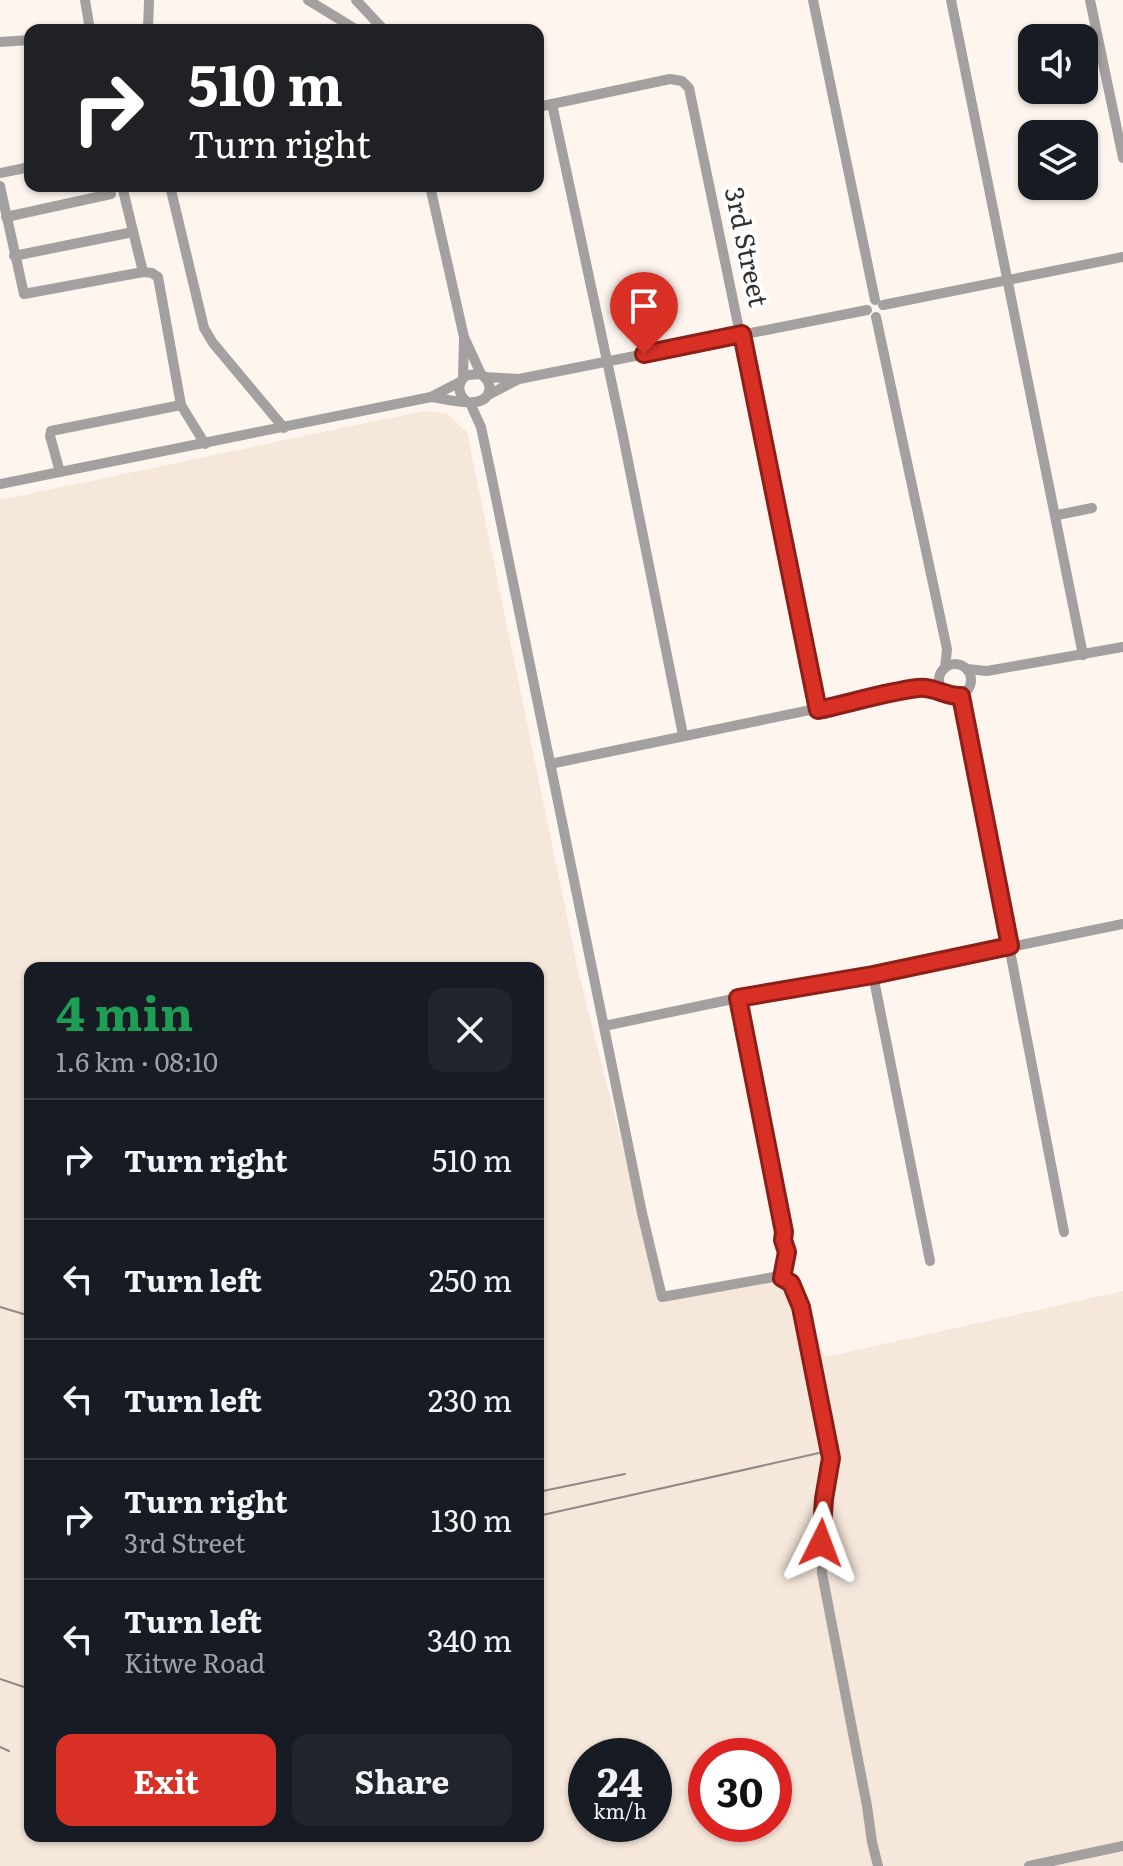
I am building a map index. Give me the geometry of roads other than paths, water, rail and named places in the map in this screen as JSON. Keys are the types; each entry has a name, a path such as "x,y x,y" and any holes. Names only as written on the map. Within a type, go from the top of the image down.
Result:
{"street":[{"path":"85,0 86,24"},
{"path":"148,24 149,0"},
{"path":"308,0 347,24"},
{"path":"356,0 378,24"},
{"path":"813,0 879,303"},
{"path":"951,0 1083,655"},
{"path":"1090,0 1123,158"},
{"path":"0,42 24,40"},
{"name":"3rd Street","path":"544,106 670,79 682,81 689,88 818,710"},
{"path":"552,104 683,735"},
{"path":"0,173 24,168"},
{"path":"0,186 21,291 27,295 143,272 158,277 181,405 205,444"},
{"path":"123,192 143,272"},
{"path":"171,192 204,328 284,428"},
{"path":"431,192 464,337 489,385 481,427"},
{"path":"6,217 111,194"},
{"path":"14,256 133,232"},
{"path":"943,690 942,671 947,649 870,302 879,303 1123,257"},
{"path":"0,484 431,397 471,373 519,379 742,334 871,313"},
{"path":"464,337 460,393 481,427 642,1213 662,1297 761,1278 782,1278 791,1283 801,1307 831,1458 824,1499 822,1573 878,1866"},
{"path":"431,397 476,404 519,379"},
{"path":"60,472 50,436 55,428 181,405"},
{"path":"1057,515 1092,508"},
{"path":"921,687 955,664 987,671 1123,647"},
{"path":"947,649 971,676 971,685"},
{"path":"550,764 921,687 961,696 987,671"},
{"path":"961,696 1064,1232"},
{"path":"604,1026 1123,924"},
{"path":"873,975 930,1261"},
{"path":"738,998 784,1232 787,1252 782,1278"},
{"path":"1029,1866 1123,1846"}],"railway":[{"path":"0,1307 24,1314"},
{"path":"544,1515 837,1449"},
{"path":"544,1491 625,1474"},
{"path":"0,1679 24,1687"},
{"path":"0,1747 9,1751"}]}
